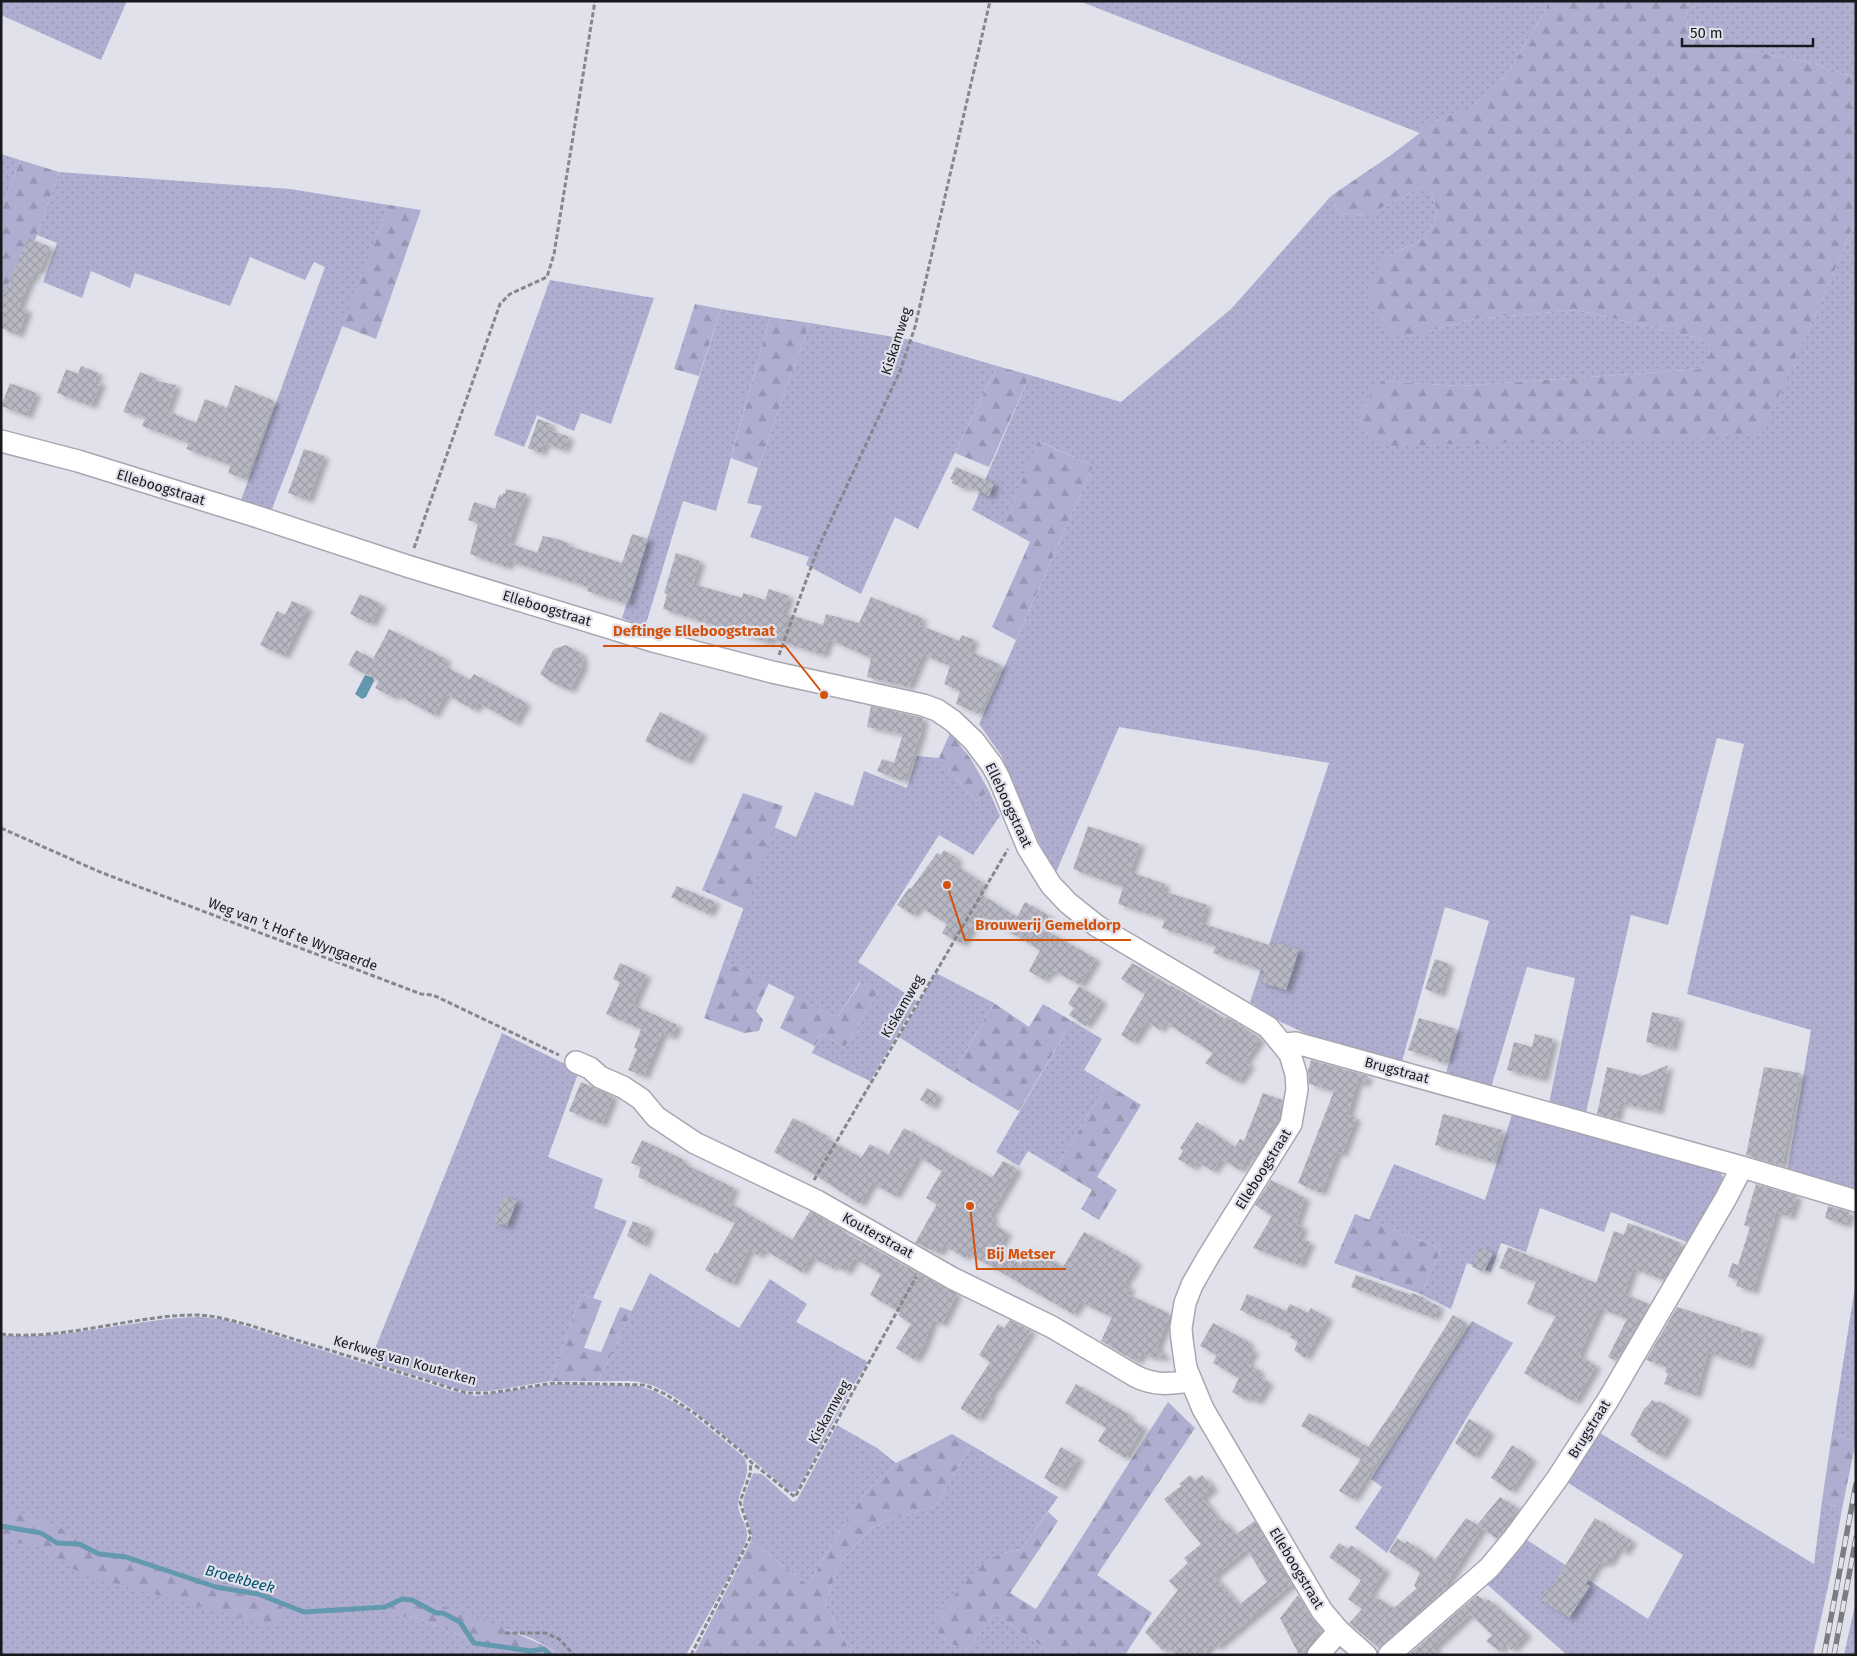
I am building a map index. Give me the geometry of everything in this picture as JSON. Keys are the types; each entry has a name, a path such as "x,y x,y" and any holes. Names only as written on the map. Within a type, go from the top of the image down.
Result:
{"street":[{"name":"Elleboogstraat","path":"1,441 87,464 408,566 653,641 772,672 923,705 937,710 954,721 974,741 992,765 1028,848 1051,885 1081,914 1097,926 1268,1027 1290,1054 1296,1074 1297,1089 1291,1124 1192,1285 1185,1303 1181,1328 1182,1340 1186,1368 1203,1409 1322,1611 1366,1655"},
{"name":"Brugstraat","path":"1283,1044 1296,1043 1382,1066 1856,1201"},
{"name":"Kouterstraat","path":"576,1062 590,1068 600,1077 623,1087 641,1100 656,1117 695,1143 805,1195 925,1261 952,1278 1052,1327 1114,1365 1148,1383 1170,1384 1191,1381"},
{"name":"Brugstraat","path":"1389,1655 1489,1568 1520,1531 1557,1479 1608,1400 1726,1198 1742,1167"},
{"path":"1318,1655 1339,1630"}],"path":[{"path":"408,566 500,304 510,294 547,278 554,254 595,1"},
{"name":"Kiskamweg","path":"772,672 818,548 900,371 912,336 990,1"},
{"name":"Weg van 't Hof te Wyngaerde","path":"1,828 109,876 421,994 433,995 576,1062"},
{"name":"Kiskamweg","path":"805,1195 969,913 1020,830"},
{"name":"Kiskamweg","path":"751,1462 795,1497 925,1261"},
{"name":"Kerkweg van Kouterken","path":"1,1334 46,1333 173,1316 201,1315 249,1325 466,1393 490,1393 554,1382 646,1385 665,1394 697,1414 751,1462"},
{"path":"691,1655 751,1536 740,1502 750,1474 751,1462"},
{"path":"505,1633 544,1633 559,1639 574,1655"}],"green space":[{"path":"1,1 127,1 101,60 1,15"},
{"path":"1079,1 1548,1 1546,9 1506,76 1473,106 1437,120 1420,133"},
{"path":"1548,1 1689,1 1686,9 1688,33 1699,41 1813,63 1856,78 1856,219 1826,291 1760,436 1384,446 1358,428 1360,406 1382,381 1458,386 1702,369 1711,352 1702,339 1577,310 1474,319 1407,337 1386,331 1372,309 1370,283 1383,259 1424,238 1438,215 1432,194 1422,187 1368,215 1338,213 1331,196 1391,155 1437,120 1474,105 1506,76 1546,9"},
{"path":"1689,1 1856,1 1856,78 1813,63 1699,41 1688,34 1686,9"},
{"path":"1,154 20,160 1,212"},
{"path":"20,160 59,172 37,235 1,319 1,212"},
{"path":"59,172 290,189 389,205 272,509 241,500 325,267 314,262 305,280 250,257 230,306 135,273 130,288 91,271 82,298 43,282 57,243 37,235"},
{"path":"1422,187 1432,194 1438,215 1424,238 1383,259 1407,337 1474,319 1577,310 1702,339 1711,352 1703,369 1458,386 1382,381 1760,435 1826,291 1856,219 1856,1192 1787,1173 1811,1030 1687,994 1744,744 1717,738 1668,925 1631,915 1585,1117 1548,1108 1575,978 1527,967 1490,1091 1445,1077 1489,921 1445,907 1401,1065 1330,1045 1279,1021 1250,1002 1329,763 1119,727 1054,877 1001,755 979,724 1093,466 1039,441 1003,527 972,510 1030,375 1121,402 1232,308 1331,196 1338,213 1368,215"},
{"path":"389,205 421,210 376,339 342,326"},
{"path":"550,280 654,298 611,424 581,413 574,431 537,415 524,447 494,435"},
{"path":"695,304 721,309 699,376 674,369"},
{"path":"721,309 770,317 716,511 683,501 645,627 622,618"},
{"path":"770,317 810,323 758,468 731,458"},
{"path":"810,323 906,339 997,366 918,529 895,517 861,594 806,565 809,557 750,537 762,506 747,503"},
{"path":"997,366 1030,375 989,467 955,453"},
{"path":"1038,441 1093,466 1016,640 992,627 1030,542 1003,527"},
{"path":"950,733 971,759 989,791 976,801 939,758"},
{"path":"917,756 939,758 976,801 989,791 1000,816 973,855 939,835 858,962 917,1001 870,1081 812,1053 821,1034 845,1047 878,992 860,982 837,1018 724,961 774,827 796,837 815,792 853,806 864,771 907,788"},
{"path":"743,793 783,806 744,909 702,890"},
{"path":"724,961 769,983 756,1011 763,1020 759,1031 744,1033 704,1018"},
{"path":"936,973 994,1003 954,1072 899,1037"},
{"path":"861,982 878,992 845,1047 821,1034 815,1046 780,1028 795,996 837,1018"},
{"path":"994,1003 1029,1027 1043,1004 1072,1021 1019,1111 954,1072"},
{"path":"1072,1021 1102,1039 1084,1070 1107,1084 1056,1168 1028,1151 1019,1166 996,1152"},
{"path":"502,1033 579,1071 548,1157 603,1179 594,1208 627,1221 593,1298 581,1294 551,1381 490,1391 464,1391 370,1361"},
{"path":"1107,1084 1141,1105 1097,1177 1117,1190 1099,1220 1081,1209 1092,1190 1056,1168"},
{"path":"1513,1111 1718,1169 1723,1177 1723,1193 1692,1244 1611,1212 1604,1232 1540,1208 1526,1252 1501,1243 1491,1272 1467,1263 1451,1309 1421,1294 1441,1249 1369,1220 1394,1164 1485,1200"},
{"path":"1355,1214 1441,1249 1421,1294 1334,1263"},
{"path":"650,1273 739,1328 770,1279 807,1304 796,1322 868,1362 851,1389 797,1491 790,1492 702,1417 680,1400 664,1391 642,1382 598,1381"},
{"path":"1856,1280 1856,1441 1832,1434"},
{"path":"581,1294 602,1301 584,1348 601,1352 620,1307 632,1311 598,1381 551,1381"},
{"path":"201,1317 226,1320 452,1391 476,1396 555,1384 639,1386 654,1391 687,1410 744,1457 747,1474 739,1497 738,1507 747,1536 738,1560 686,1655 561,1655 533,1639 507,1629 392,1615 420,1619 462,1636 521,1655 1,1655 1,1335 51,1335 176,1318"},
{"path":"1472,1321 1513,1343 1387,1553 1355,1528 1382,1487 1371,1479"},
{"path":"1168,1402 1195,1428 1097,1575 1152,1613 1125,1655 1055,1655 994,1614 968,1649 950,1644 939,1634 937,1615 981,1565 1002,1553 1021,1550 1048,1512 1058,1521 1010,1593 1036,1609"},
{"path":"837,1425 877,1448 896,1463 873,1484 855,1507 808,1585 751,1541 752,1537 743,1505 744,1497 753,1473 762,1474 793,1502 797,1500"},
{"path":"1595,1430 1814,1564 1822,1501 1842,1509 1831,1573 1813,1655 1567,1655 1482,1580 1524,1538 1648,1619 1683,1555 1565,1481"},
{"path":"952,1434 971,1445 947,1485 940,1501 933,1507 889,1520 872,1528 838,1567 825,1604 852,1655 694,1655 751,1541 808,1585 847,1520 873,1484 896,1463"},
{"path":"1832,1434 1856,1441 1842,1509 1822,1501"},
{"path":"971,1445 1058,1497 1021,1550 1002,1553 939,1634 950,1644 968,1649 994,1614 1055,1655 852,1655 825,1604 838,1567 872,1528 889,1520 933,1507 940,1501 947,1485"},
{"path":"1,1512 11,1512 63,1529 91,1549 128,1562 254,1589 278,1591 284,1612 272,1626 91,1577 69,1567 46,1548 1,1540"},
{"path":"400,1595 482,1620 523,1636 561,1655 521,1655 462,1636 420,1619 392,1615 390,1601"},
{"path":"1856,1600 1856,1655 1844,1655"}],"shaded area":[{"path":"365,675 373,678 374,681 366,697 362,699 355,694"}],"building":[{"path":"28,238 50,247 39,272 36,270 32,280 30,279 19,307 27,310 18,335 1,328 1,301"},
{"path":"81,366 98,373 95,381 101,383 91,406 57,393 66,369 78,374"},
{"path":"140,372 157,379 156,381 176,385 167,411 196,423 205,399 227,408 235,385 274,401 245,479 228,473 231,465 186,449 189,443 142,426 146,417 123,412"},
{"path":"10,383 36,393 27,416 1,406"},
{"path":"538,419 551,424 549,430 569,437 564,450 545,443 541,453 528,448"},
{"path":"304,449 324,456 308,500 288,493"},
{"path":"956,467 994,484 989,496 966,486 965,489 952,483 953,480 950,479"},
{"path":"506,489 526,494 509,543 537,553 543,536 557,539 570,544 569,546 622,563 632,534 648,539 628,604 587,591 588,587 510,561 507,567 470,554 478,523 468,520 474,502 495,509 499,495 505,494"},
{"path":"676,553 700,561 693,584 742,598 743,593 765,600 769,589 789,596 783,613 823,625 826,614 859,623 871,597 922,618 919,625 959,641 962,635 974,640 969,651 1001,665 979,714 956,704 960,691 944,684 950,666 923,654 909,687 867,677 871,658 829,639 823,655 771,638 770,643 663,609 667,594 664,593"},
{"path":"360,594 381,604 371,624 350,614"},
{"path":"292,601 308,608 284,656 260,645 277,611 285,615"},
{"path":"389,629 446,659 443,665 470,680 474,674 526,703 515,723 479,703 474,710 446,694 434,715 396,694 394,698 375,688 379,681 348,665 356,650 373,659"},
{"path":"566,645 582,654 580,658 584,660 581,665 583,666 570,690 555,684 540,674 554,649"},
{"path":"871,706 923,718 920,736 904,781 877,771 882,759 894,763 903,734 867,727"},
{"path":"660,712 702,733 687,762 645,741"},
{"path":"1088,826 1140,844 1130,872 1165,884 1163,891 1207,905 1201,923 1272,946 1274,942 1299,950 1286,990 1260,982 1264,971 1213,953 1216,946 1162,928 1165,919 1118,904 1123,887 1073,869"},
{"path":"944,850 958,859 954,864 983,883 977,892 1017,917 1025,902 1049,916 1042,928 1096,959 1080,985 1053,970 1050,975 1048,973 1044,980 1029,971 1040,950 980,914 962,944 942,933 947,924 919,906 913,915 897,905 937,853 941,855"},
{"path":"677,886 715,902 709,914 671,897"},
{"path":"1435,959 1449,964 1440,994 1425,989"},
{"path":"620,963 646,975 633,1005 677,1025 672,1037 662,1033 644,1076 628,1070 637,1049 634,1048 641,1029 606,1014 620,982 613,979"},
{"path":"1132,963 1225,1019 1226,1017 1242,1026 1260,1039 1245,1062 1250,1065 1238,1082 1205,1063 1213,1053 1165,1022 1160,1030 1147,1021 1133,1042 1121,1035 1145,994 1121,979"},
{"path":"1079,986 1102,1001 1086,1026 1069,1015 1074,1008 1068,1004"},
{"path":"1652,1012 1679,1018 1672,1048 1646,1042"},
{"path":"1419,1018 1456,1029 1448,1058 1440,1063 1437,1059 1408,1050"},
{"path":"1535,1034 1553,1039 1543,1079 1507,1070 1514,1042 1532,1047"},
{"path":"1311,1060 1368,1076 1364,1084 1357,1082 1348,1115 1356,1118 1342,1154 1337,1152 1321,1193 1298,1183 1334,1091 1309,1084 1308,1071"},
{"path":"1668,1065 1658,1111 1620,1103 1616,1119 1597,1114 1607,1067 1642,1076"},
{"path":"1764,1067 1800,1073 1782,1166 1746,1155"},
{"path":"581,1082 613,1096 602,1124 569,1111"},
{"path":"927,1088 938,1095 932,1107 920,1100"},
{"path":"1263,1093 1282,1100 1279,1117 1255,1157 1250,1154 1240,1170 1221,1159 1213,1171 1197,1161 1193,1168 1178,1159 1183,1151 1180,1148 1197,1122 1235,1147 1240,1139 1244,1141"},
{"path":"1443,1114 1502,1130 1493,1162 1435,1145"},
{"path":"793,1118 827,1136 826,1138 861,1158 870,1144 888,1155 904,1128 992,1178 1003,1161 1017,1169 990,1216 994,1219 991,1224 1007,1232 997,1251 1021,1264 1030,1247 1063,1267 1084,1232 1129,1257 1137,1263 1124,1284 1130,1287 1127,1294 1170,1314 1157,1347 1166,1358 1150,1357 1142,1353 1137,1362 1101,1341 1112,1317 1080,1302 1073,1314 968,1253 965,1258 944,1245 939,1253 915,1243 937,1204 926,1198 942,1171 918,1156 895,1196 872,1183 860,1204 811,1172 774,1152"},
{"path":"642,1140 684,1160 683,1163 734,1188 728,1202 792,1240 810,1211 843,1232 957,1294 942,1324 933,1320 923,1347 915,1360 896,1348 911,1324 898,1315 900,1312 870,1295 881,1274 855,1258 846,1272 835,1265 833,1268 811,1257 802,1272 763,1249 759,1256 749,1250 733,1283 705,1270 715,1252 717,1254 735,1223 638,1177 641,1167 631,1163"},
{"path":"1271,1180 1305,1198 1296,1224 1303,1227 1299,1238 1310,1242 1300,1265 1253,1248 1272,1216 1255,1205"},
{"path":"1756,1184 1797,1196 1790,1217 1776,1212 1753,1291 1736,1286 1738,1280 1728,1277 1732,1263 1738,1265 1750,1227 1744,1225"},
{"path":"504,1196 517,1201 507,1226 494,1222"},
{"path":"1828,1206 1850,1212 1846,1225 1825,1218"},
{"path":"633,1221 650,1228 643,1245 627,1236"},
{"path":"1628,1223 1681,1243 1675,1261 1664,1280 1633,1268 1624,1294 1649,1304 1616,1361 1608,1357 1627,1319 1600,1308 1579,1355 1596,1366 1575,1402 1524,1373 1556,1316 1527,1304 1536,1282 1499,1268 1508,1247 1596,1283 1614,1231 1624,1235"},
{"path":"1480,1247 1493,1253 1484,1272 1472,1267"},
{"path":"1356,1275 1411,1295 1412,1293 1425,1298 1424,1300 1439,1306 1434,1318 1351,1287"},
{"path":"1247,1294 1286,1311 1290,1304 1308,1313 1311,1308 1328,1318 1305,1358 1294,1350 1298,1342 1290,1337 1292,1334 1240,1310"},
{"path":"1677,1307 1741,1328 1737,1340 1745,1330 1759,1334 1748,1366 1708,1352 1696,1395 1664,1384 1668,1373 1665,1372 1667,1367 1646,1360"},
{"path":"1453,1315 1466,1323 1353,1499 1339,1491 1361,1459 1301,1426 1309,1413 1368,1447"},
{"path":"1010,1320 1031,1331 989,1396 991,1398 978,1419 961,1409 961,1407 990,1362 979,1355 998,1324 1004,1328"},
{"path":"1213,1323 1249,1342 1247,1346 1254,1351 1247,1363 1260,1371 1257,1376 1269,1382 1257,1402 1248,1397 1247,1400 1232,1392 1239,1378 1213,1363 1217,1355 1200,1346"},
{"path":"1076,1384 1130,1415 1128,1418 1143,1427 1125,1458 1098,1441 1106,1428 1065,1403"},
{"path":"1652,1400 1658,1403 1659,1401 1686,1417 1662,1457 1637,1442 1638,1440 1630,1435 1645,1407"},
{"path":"1469,1419 1490,1432 1474,1457 1455,1443"},
{"path":"1512,1445 1532,1459 1511,1491 1491,1478"},
{"path":"1061,1447 1079,1458 1061,1488 1044,1478"},
{"path":"1190,1475 1195,1481 1202,1475 1213,1488 1202,1498 1220,1521 1223,1520 1235,1535 1255,1521 1292,1584 1217,1647 1211,1644 1204,1655 1175,1655 1168,1647 1163,1651 1145,1632 1178,1590 1169,1581 1188,1563 1184,1558 1201,1544 1164,1499 1181,1486 1179,1484","holes":["1247,1549 1267,1582 1239,1605 1214,1576"]},
{"path":"1500,1497 1519,1509 1497,1539 1482,1528 1446,1584 1448,1587 1379,1648 1349,1623 1362,1609 1348,1599 1361,1580 1329,1557 1339,1543 1348,1549 1351,1545 1385,1570 1370,1594 1394,1608 1417,1588 1414,1586 1420,1572 1389,1552 1397,1538 1405,1544 1407,1541 1435,1560 1466,1518 1477,1525"},
{"path":"1595,1518 1632,1541 1624,1553 1618,1548 1610,1562 1598,1564 1586,1584 1590,1586 1569,1618 1540,1599 1548,1587 1551,1588"},
{"path":"1298,1595 1319,1630 1301,1655 1299,1655 1280,1618"},
{"path":"1477,1595 1486,1602 1488,1599 1527,1634 1512,1650 1505,1644 1499,1651 1486,1641 1492,1635 1470,1614 1433,1648 1439,1655 1408,1655"}],"waterway":[{"name":"Broekbeek","path":"1,1526 41,1533 57,1543 79,1544 99,1554 126,1557 216,1587 258,1594 304,1612 385,1607 402,1599 412,1600 436,1613 443,1613 460,1622 474,1643 531,1651 544,1649 550,1655"}],"railway":[{"path":"1824,1655 1856,1484"},
{"path":"1834,1655 1856,1538"}],"place":[{"name":"Deftinge Elleboogstraat","path":"824,695"},
{"name":"Brouwerij Gemeldorp","path":"947,885"},
{"name":"Bij Metser","path":"970,1206"}]}
